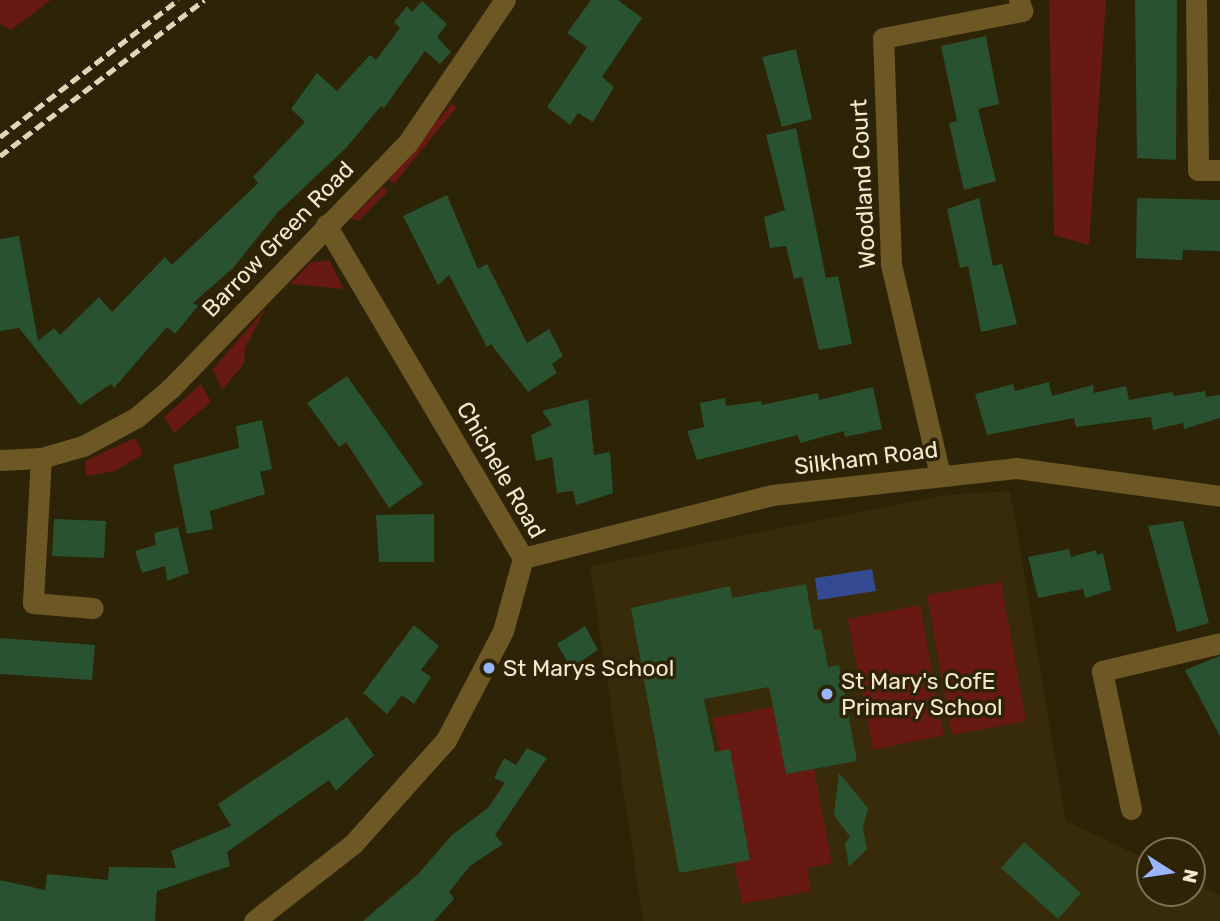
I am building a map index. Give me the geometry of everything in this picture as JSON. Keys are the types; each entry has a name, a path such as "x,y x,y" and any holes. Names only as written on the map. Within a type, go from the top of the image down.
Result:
{"street":[{"name":"Barrow Green Road","path":"0,460 41,458 83,446 137,417 196,362 407,144 505,0"},
{"name":"Woodland Court","path":"940,475 891,264 884,38 1021,11 1019,0"},
{"path":"1196,0 1198,170 1220,170"},
{"name":"Chichele Road","path":"254,921 353,844 446,740 503,631 523,558 326,225"},
{"path":"41,458 33,603 93,607"},
{"name":"Silkham Road","path":"523,558 772,495 1016,468 1220,496"},
{"path":"1131,809 1102,671 1220,643"}],"shaded area":[{"path":"0,0 51,0 11,30 0,24"},
{"path":"1049,0 1106,0 1089,245 1054,235"},
{"path":"451,104 457,107 394,184 388,179"},
{"path":"383,187 388,191 358,221 351,218"},
{"path":"329,260 344,289 290,284 310,263"},
{"path":"266,308 245,348 244,364 222,390 213,369"},
{"path":"201,384 211,402 174,433 164,417"},
{"path":"135,438 143,454 115,471 86,476 85,461"},
{"name":"St Mary's CofE Primary School","path":"1010,491 1066,821 1136,854 1136,907 1206,907 1206,888 1220,895 1220,921 643,921 590,566 948,495"},
{"path":"1001,582 1026,721 952,735 927,595"},
{"path":"920,605 944,735 873,750 848,619"},
{"path":"773,707 786,774 814,769 832,863 807,868 811,891 742,904 734,863 750,859 730,750 720,751 713,718"}],"water":[{"path":"872,569 876,591 818,600 815,578"}],"building":[{"path":"591,0 618,0 642,18 602,77 614,87 593,122 578,113 570,125 547,107 587,47 567,33"},
{"path":"1135,0 1177,0 1176,160 1137,158"},
{"path":"422,1 447,24 437,37 451,52 440,64 425,51 384,108 381,106 347,147 277,213 234,267 193,303 198,306 175,334 167,327 114,388 111,384 80,405 19,328 0,331 0,239 19,236 38,341 54,328 60,335 99,297 112,312 165,257 172,265 258,183 253,177 305,122 291,109 317,73 337,91 370,55 376,60 400,28 394,22 407,6 412,12"},
{"path":"986,36 999,104 978,109 996,181 964,190 949,123 957,121 941,46"},
{"path":"796,49 812,119 782,127 762,57"},
{"path":"796,128 826,278 838,276 852,344 819,350 802,277 794,279 786,246 770,248 764,217 785,210 766,135"},
{"path":"447,195 478,269 487,264 527,343 549,329 563,356 552,364 557,373 528,392 491,344 487,347 449,275 438,285 403,216"},
{"path":"979,198 993,266 1002,264 1017,324 981,332 968,266 960,268 947,209"},
{"path":"1137,198 1220,200 1220,251 1183,250 1182,260 1136,258"},
{"path":"347,376 423,484 389,508 346,442 339,447 307,403"},
{"path":"1049,382 1052,396 1093,385 1094,393 1126,386 1129,400 1172,392 1174,396 1205,391 1206,397 1220,395 1220,418 1184,429 1183,423 1153,430 1151,417 1076,427 1074,418 987,435 975,394 1013,384 1015,391"},
{"path":"873,387 882,429 845,437 844,431 800,443 798,435 697,460 687,431 704,427 700,403 725,398 726,406 761,401 762,405 818,393 819,400"},
{"path":"588,399 594,455 610,452 613,493 576,505 573,491 557,493 552,457 536,461 531,435 552,425 542,411"},
{"path":"262,420 272,469 260,472 265,494 210,511 213,529 187,534 173,465 239,448 236,426"},
{"path":"434,514 434,562 379,562 376,515"},
{"path":"54,519 106,521 104,558 52,556"},
{"path":"1183,521 1209,623 1177,632 1148,526"},
{"path":"178,527 189,573 167,581 165,566 142,573 135,551 156,545 154,533"},
{"path":"1069,549 1071,557 1096,550 1097,555 1103,553 1111,590 1085,598 1083,589 1038,598 1028,557"},
{"path":"806,584 814,630 821,629 828,667 839,665 857,761 786,774 769,687 704,699 715,752 730,749 750,860 679,873 631,608 730,586 732,598"},
{"path":"414,625 439,646 421,670 431,677 414,704 402,695 387,714 363,693"},
{"path":"585,626 598,650 571,668 557,644"},
{"path":"0,638 95,645 92,680 0,674"},
{"path":"1220,656 1220,736 1185,670"},
{"path":"347,717 374,755 336,791 329,780 227,852 230,866 157,891 155,921 0,921 0,880 45,890 47,874 108,880 109,867 176,868 171,851 231,826 218,804"},
{"path":"527,748 547,758 495,835 503,844 470,866 449,892 454,899 434,921 363,921 418,874 452,835 488,808 505,783 494,778 504,758 516,765"},
{"path":"839,773 868,808 863,828 867,849 849,867 845,843 850,837 834,815"},
{"path":"1024,842 1081,893 1058,919 1001,868"}],"railway":[{"path":"0,137 178,0"},
{"path":"0,156 204,0"}],"place":[{"name":"St Marys School","path":"489,668"},
{"name":"St Mary's CofE Primary School","path":"827,694"}]}
